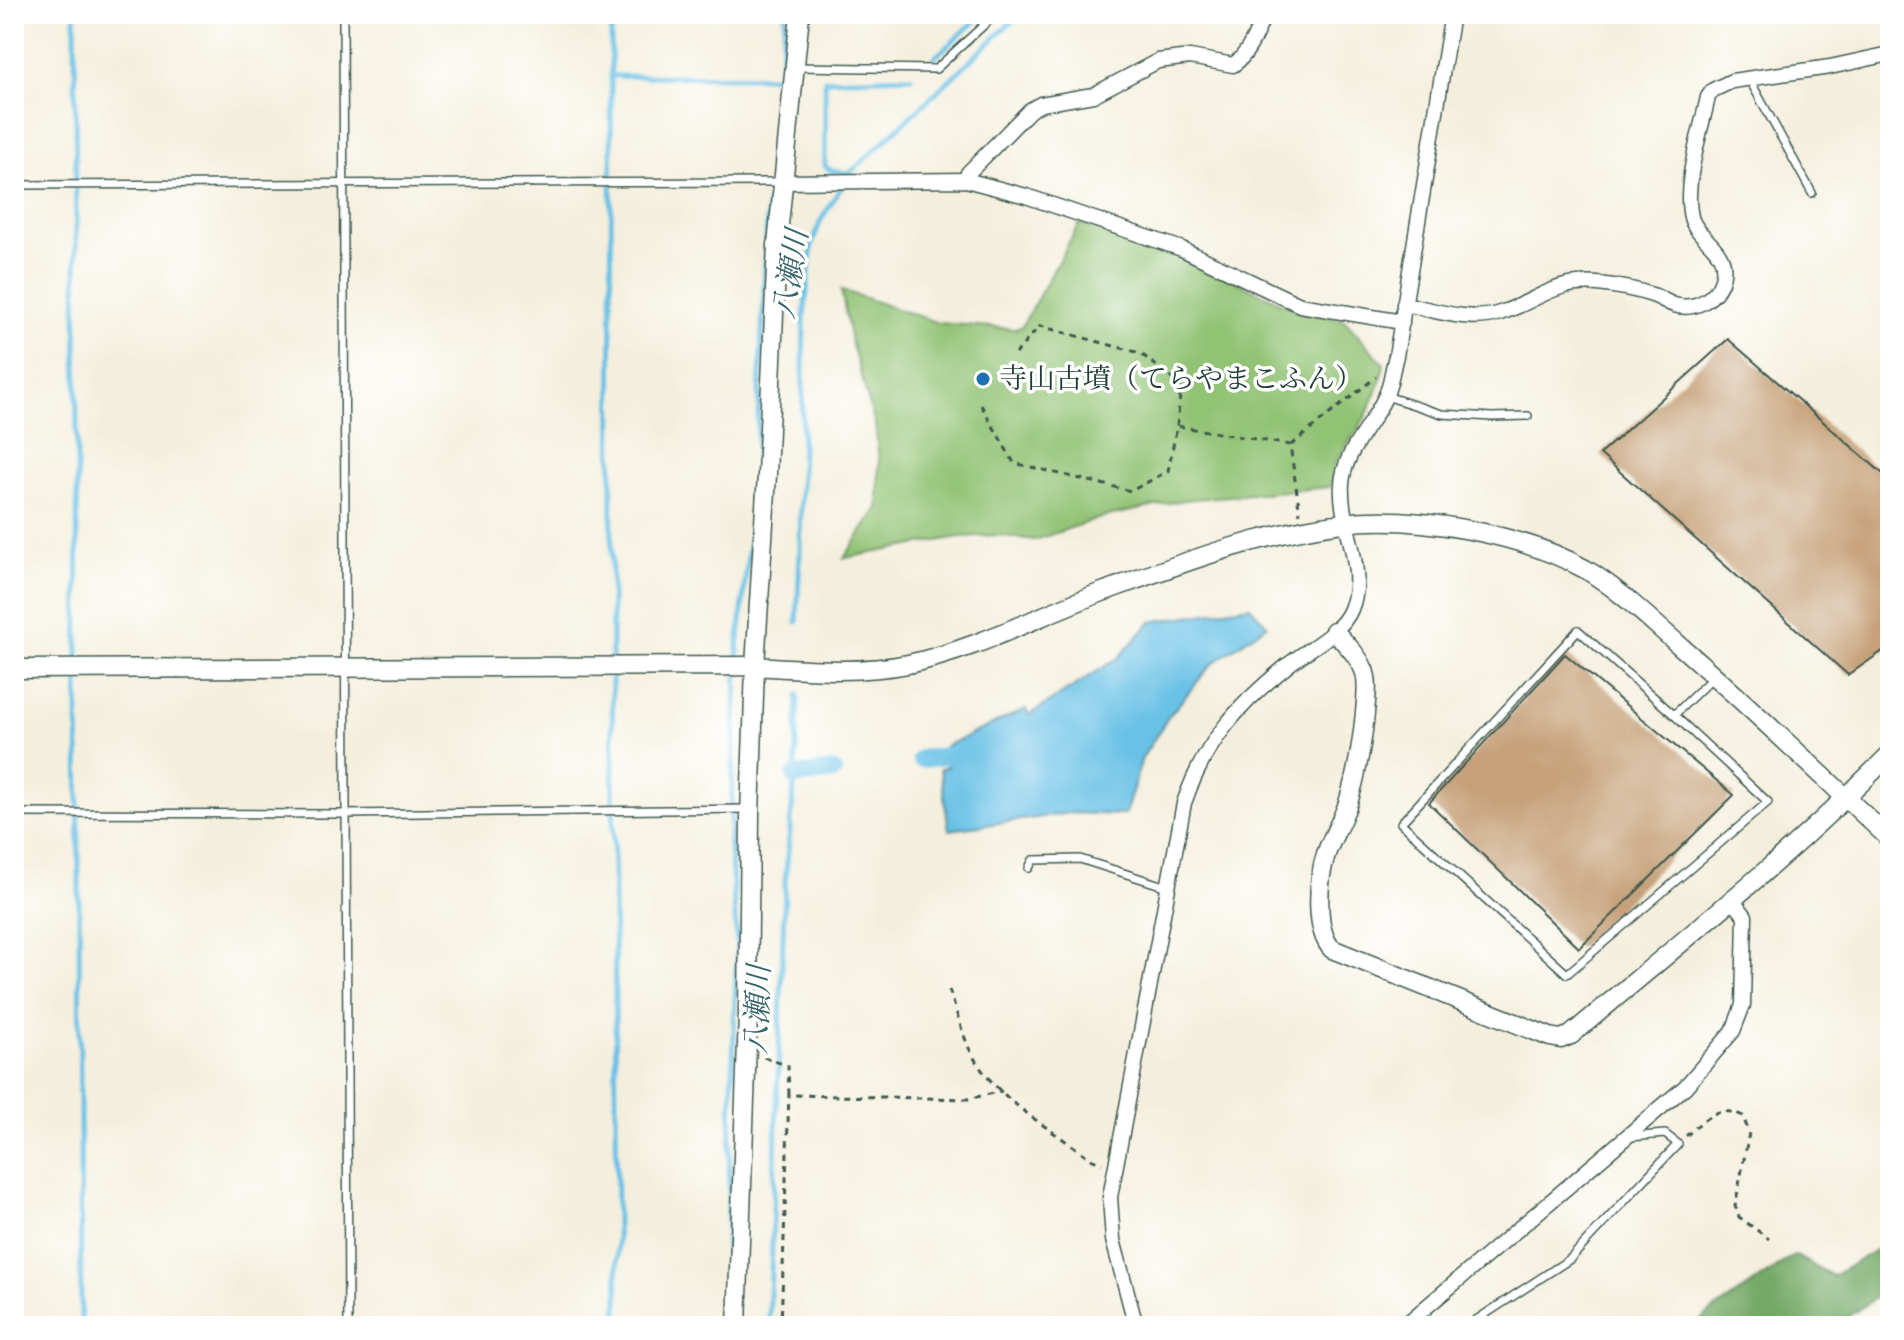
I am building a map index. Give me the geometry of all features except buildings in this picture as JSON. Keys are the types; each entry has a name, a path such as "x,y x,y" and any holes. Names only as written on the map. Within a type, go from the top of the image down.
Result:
{"street":[{"path":"737,1326 748,1014 755,666 782,182 800,14"},
{"path":"966,180 968,173 1030,110 1041,104 1093,95 1158,61 1190,57 1233,65 1247,49 1265,14"},
{"path":"1136,1326 1110,1224 1114,1169 1184,803 1191,783 1221,729 1287,665 1334,631 1351,611 1355,592 1353,551 1345,523 1343,474 1361,436 1386,396 1402,322 1452,14"},
{"path":"1404,304 1460,315 1488,316 1501,313 1557,286 1578,283 1622,287 1687,307 1710,298 1717,291 1723,275 1722,264 1708,238 1693,227 1690,213 1696,153 1708,97 1720,85 1890,54"},
{"path":"782,182 966,180 1026,196 1182,249 1300,305 1402,322"},
{"path":"14,669 755,666 843,670 906,665 964,648 1181,563 1243,544 1345,523 1423,523 1537,547 1586,570 1635,606 1714,675 1890,839"},
{"path":"1334,631 1359,659 1366,673 1366,687 1356,776 1322,874 1321,929 1324,941 1332,949 1561,1039 1571,1035 1732,899 1846,799 1890,754"},
{"path":"1404,1326 1698,1075 1738,1021 1743,1005 1745,916 1732,899"}],"lane":[{"path":"343,14 348,1326"},
{"path":"796,67 936,69 996,14"},
{"path":"1752,78 1753,86 1812,193"},
{"path":"14,185 782,182"},
{"path":"1386,396 1442,414 1528,416"},
{"path":"1578,630 1674,715 1768,802 1567,974 1401,823 1578,630"},
{"path":"1674,715 1714,675"},
{"path":"14,813 346,814 750,809"},
{"path":"1029,868 1033,860 1080,859 1167,887"},
{"path":"1467,1326 1570,1259 1678,1144 1665,1134 1628,1137"}],"path":[{"path":"981,405 1014,463 1131,491 1168,471 1181,385 1140,353 1040,326 1015,354"},
{"path":"1177,426 1290,445 1378,375 1390,378"},
{"path":"1290,445 1300,514"},
{"path":"949,990 969,1049 980,1067 1002,1091 1091,1159 1114,1169"},
{"path":"761,1056 788,1066 791,1095 781,1326"},
{"path":"791,1095 968,1099 1002,1091"},
{"path":"1678,1144 1710,1114 1734,1112 1743,1116 1749,1133 1735,1206 1739,1217 1769,1239"}],"green space":[{"path":"1080,223 1177,254 1301,312 1344,320 1384,364 1380,384 1366,416 1335,464 1330,487 1184,500 1103,517 1035,540 998,535 959,537 844,558 878,508 879,462 875,424 851,342 841,290 939,323 1016,329 1022,326"},
{"path":"1890,1241 1890,1288 1834,1326 1691,1326 1794,1255 1833,1276"}],"water":[{"path":"1250,606 1267,625 1212,664 1169,716 1142,758 1125,815 1070,813 949,830 940,769 947,767 945,746 1026,709 1029,715 1118,658 1151,622"}],"waterway":[{"path":"75,14 81,1326"},
{"path":"611,14 612,661"},
{"path":"770,163 786,14"},
{"path":"934,58 983,14"},
{"name":"八瀬川","path":"797,622 804,317 812,244 821,220 850,173 1020,14"},
{"path":"612,76 781,77"},
{"path":"850,173 832,171 825,166 825,80 911,77"},
{"path":"724,1326 737,944 730,843 738,648 755,488 768,201"},
{"path":"612,671 618,1326"},
{"name":"八瀬川","path":"769,1326 785,883 795,776 798,695"},
{"path":"921,759 946,756"},
{"path":"795,776 833,771"}],"place":[{"name":"寺山古墳（てらやまこふん）","path":"983,379"}]}
